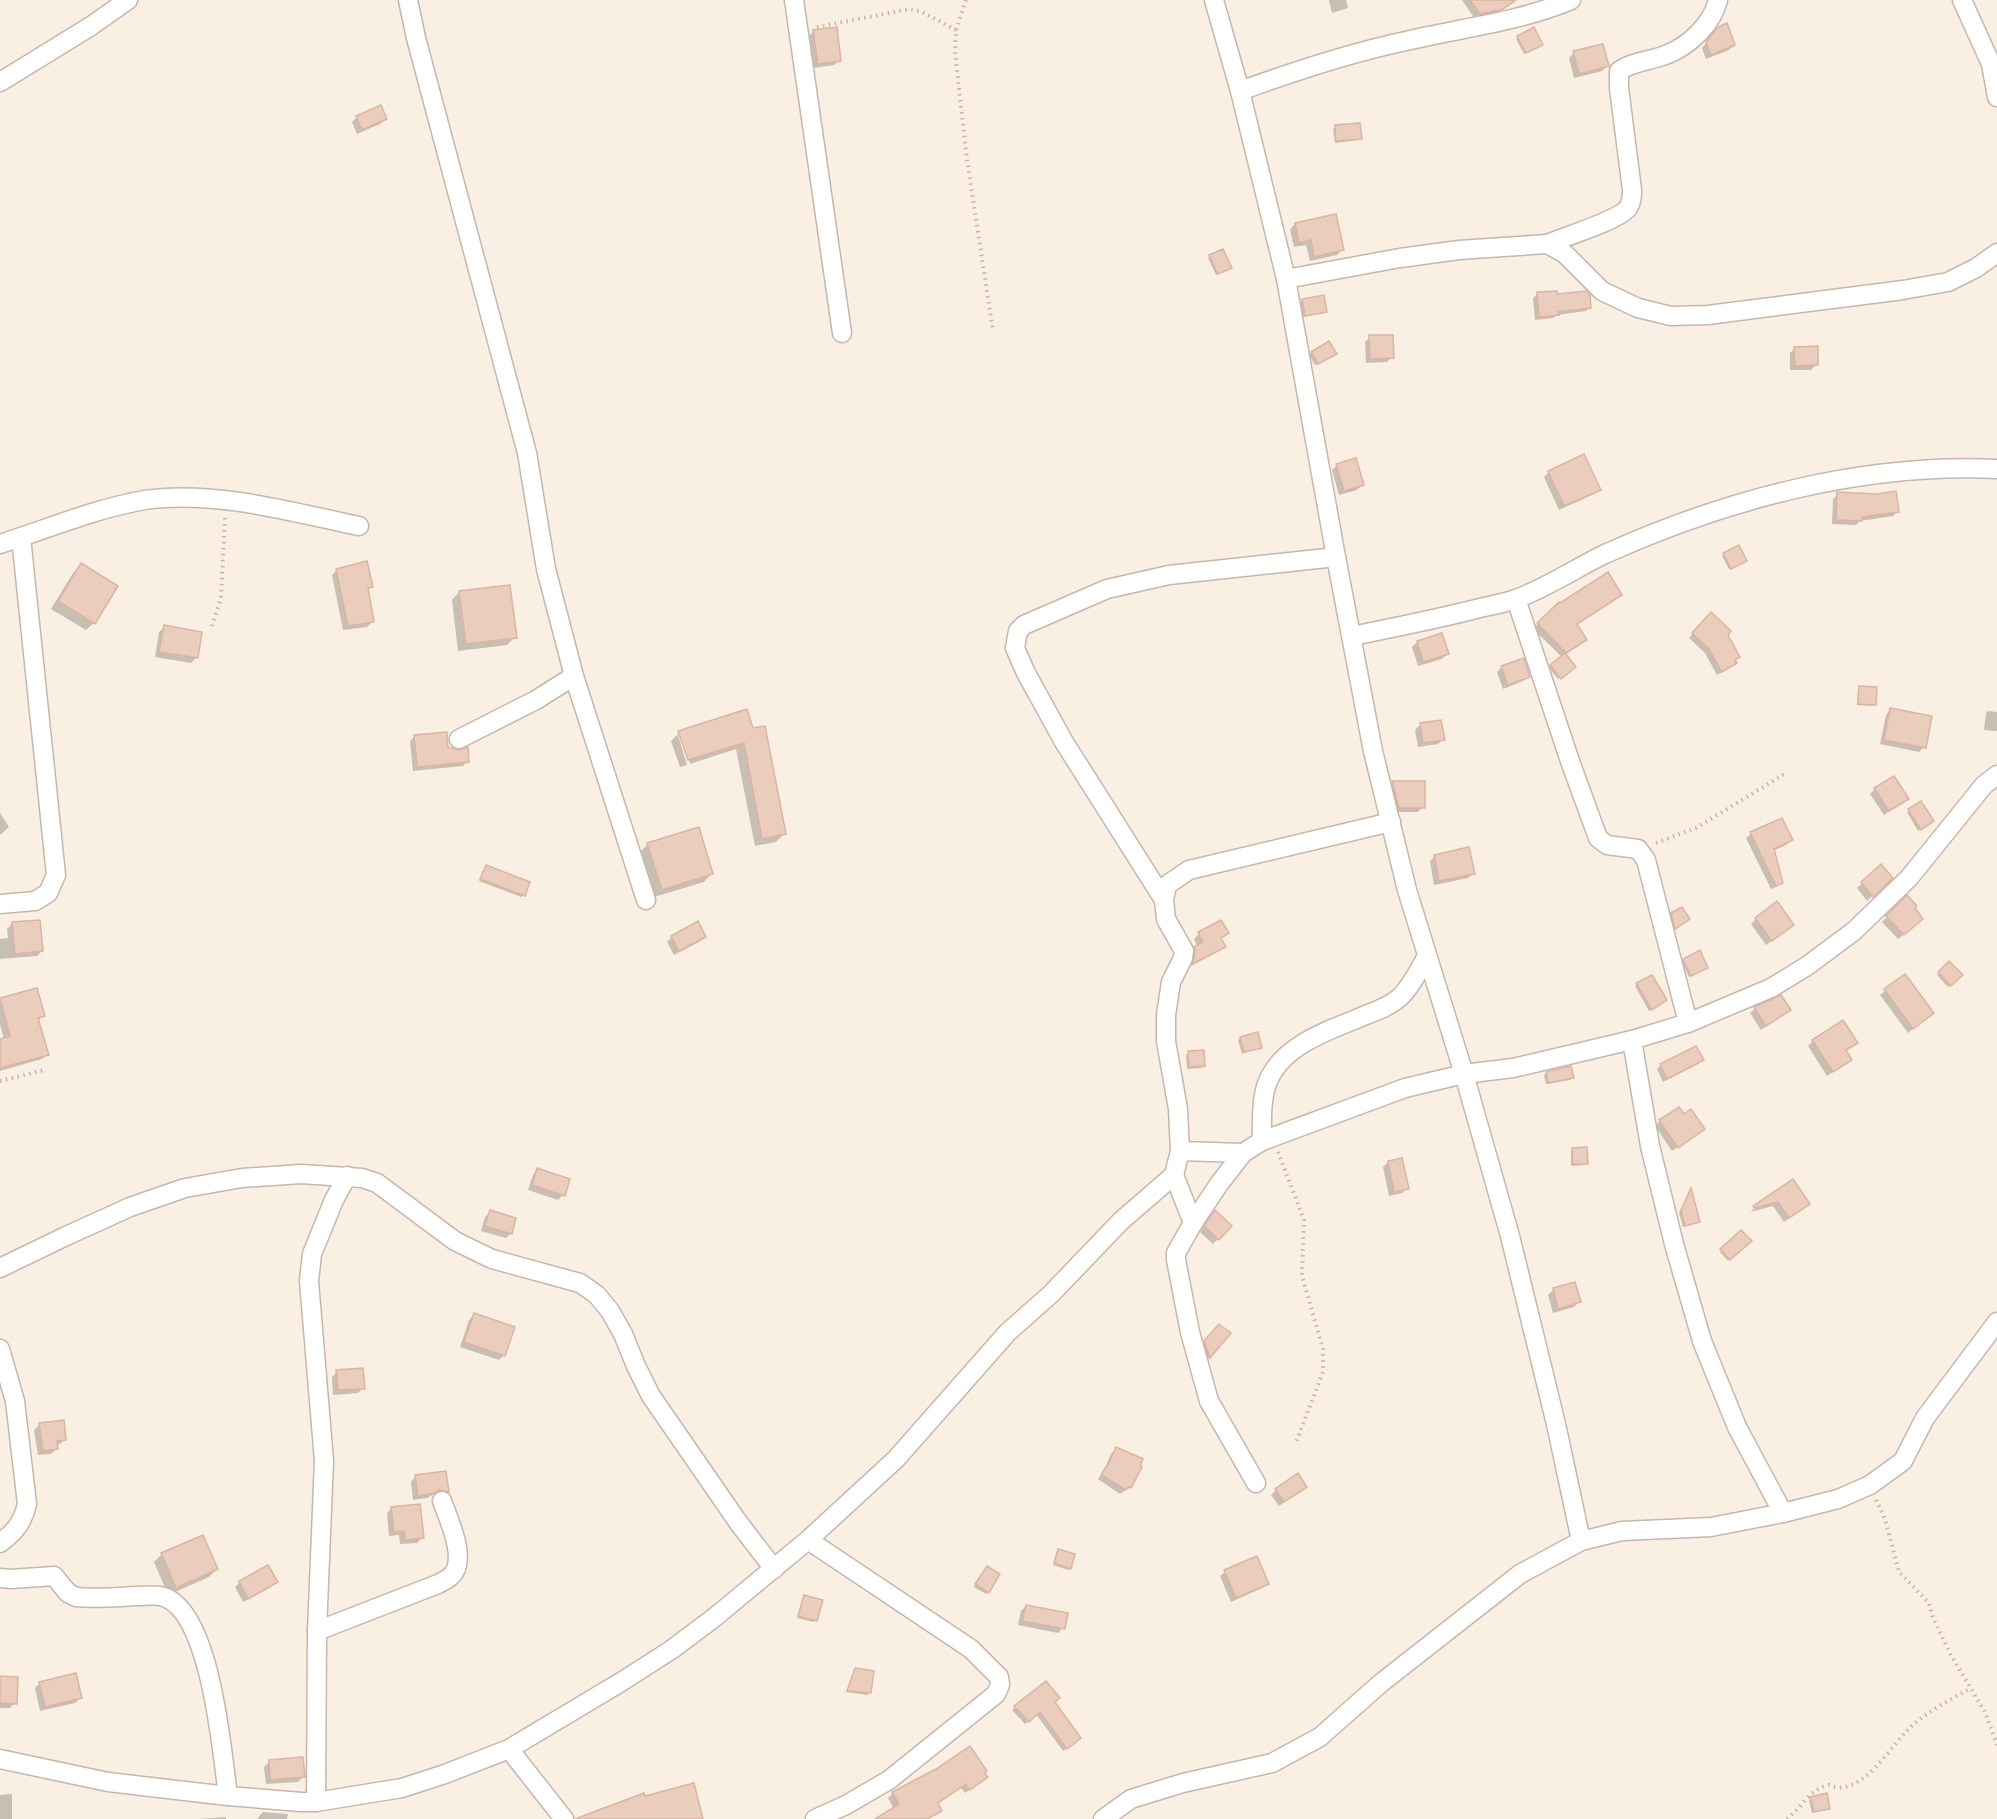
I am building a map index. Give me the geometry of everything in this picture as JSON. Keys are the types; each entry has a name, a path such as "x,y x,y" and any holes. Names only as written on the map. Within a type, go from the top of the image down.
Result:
{"street":[{"path":"0,82 91,26 128,0"},
{"path":"408,0 416,38 527,453 546,569 574,676 646,900"},
{"path":"794,0 842,333"},
{"path":"1214,0 1240,91 1286,279 1373,751 1407,890 1464,1074 1509,1236 1556,1424 1581,1541"},
{"path":"1240,91 1336,57 1509,20 1553,8 1571,0"},
{"path":"1286,279 1400,258 1459,250 1547,244 1627,210 1631,202 1632,190 1619,71 1635,63 1668,55 1684,45 1706,25 1713,15 1718,0"},
{"path":"1962,0 1991,64 1997,97"},
{"path":"1547,244 1564,253 1602,291 1638,309 1671,316 1756,310 1948,282 1976,268 1997,253"},
{"path":"1352,636 1418,623 1516,599 1604,555 1662,531 1710,512 1785,491 1860,477 1916,470 1997,469"},
{"path":"0,544 111,508 145,500 174,497 225,500 359,526"},
{"path":"0,904 34,900 48,893 56,875 21,537"},
{"path":"1164,900 1064,742 1026,673 1015,648 1018,631 1024,625 1107,590 1159,577 1336,557"},
{"path":"1516,599 1598,838 1606,845 1638,849 1646,860 1652,876 1688,1023"},
{"path":"459,739 536,700 574,676"},
{"path":"1256,1483 1209,1401 1190,1332 1176,1260 1176,1253 1192,1223 1243,1153 1268,1139 1405,1088 1464,1074 1513,1068 1632,1041 1688,1023 1771,988 1807,966 1854,931 1908,878 1984,785 1997,775"},
{"path":"0,1760 108,1782 228,1796 316,1802 402,1788 509,1749 671,1650 774,1569 896,1460 1008,1332 1051,1294 1122,1221 1174,1175 1180,1151 1178,1109 1166,1041 1166,1015 1171,982 1184,951 1166,919 1164,900 1167,885 1189,870 1391,822"},
{"path":"1268,1139 1264,1093 1272,1073 1292,1050 1314,1036 1386,1007 1401,997 1427,956"},
{"path":"1632,1041 1650,1146 1674,1244 1702,1341 1737,1427 1783,1513"},
{"path":"1180,1151 1243,1153"},
{"path":"0,1268 130,1207 185,1188 254,1177 300,1174 362,1178 377,1184 455,1241 492,1259 580,1283 597,1295 610,1311 623,1334 651,1396 738,1522 774,1569"},
{"path":"1174,1175 1192,1223"},
{"path":"316,1802 317,1631 324,1461 309,1281 312,1254 334,1200 347,1176"},
{"path":"1103,1819 1131,1799 1272,1763 1320,1737 1380,1683 1520,1574 1581,1541 1622,1531 1711,1527 1783,1513 1838,1499 1870,1485 1903,1461 1925,1418 1997,1322"},
{"path":"0,1349 15,1401 27,1504 24,1518 17,1529 0,1543"},
{"path":"317,1631 438,1584 452,1576 459,1559 442,1501"},
{"path":"808,1540 971,1649 999,1677 1000,1685 996,1694 888,1780 846,1805 815,1819"},
{"path":"0,1578 54,1576 68,1593 76,1597 164,1597 179,1608 194,1629 205,1661 218,1714 228,1796"},
{"path":"509,1749 564,1819"}],"path":[{"path":"966,0 956,30 955,52 963,127 993,331"},
{"path":"798,32 857,18 910,9 922,12 956,30"},
{"path":"212,626 221,598 225,500"},
{"path":"1638,849 1695,828 1786,773"},
{"path":"0,1081 44,1070"},
{"path":"1268,1139 1304,1220 1302,1276 1323,1349 1323,1372 1294,1445"},
{"path":"1870,1485 1885,1519 1899,1572 1929,1603 1933,1618 1952,1657 1985,1712 1997,1745"},
{"path":"1787,1819 1816,1790 1829,1785 1834,1788 1851,1786 1870,1774 1902,1735 1916,1722 1971,1688"}],"building":[{"path":"1470,0 1516,0 1503,9 1480,14"},
{"path":"1727,23 1735,45 1711,55 1706,42 1718,27"},
{"path":"837,27 841,61 818,64 813,30"},
{"path":"1534,27 1543,45 1526,53 1517,36"},
{"path":"1603,44 1609,66 1579,74 1573,51"},
{"path":"381,105 387,119 362,130 356,116"},
{"path":"1360,123 1362,139 1336,141 1335,125"},
{"path":"1336,214 1344,250 1314,257 1311,240 1299,243 1295,223"},
{"path":"1223,249 1232,268 1218,274 1209,255"},
{"path":"1557,291 1557,294 1586,291 1590,295 1591,308 1539,317 1537,292"},
{"path":"1324,295 1327,312 1305,316 1302,299"},
{"path":"1369,335 1393,335 1394,358 1370,359"},
{"path":"1329,341 1337,354 1318,364 1311,352"},
{"path":"1818,346 1818,365 1795,366 1794,347"},
{"path":"1584,454 1601,490 1564,506 1548,471"},
{"path":"1356,458 1364,485 1344,491 1336,464"},
{"path":"1896,491 1899,512 1862,517 1862,521 1836,520 1837,492 1876,494"},
{"path":"1739,545 1747,561 1731,569 1723,553"},
{"path":"367,561 373,587 368,588 374,622 348,626 336,569"},
{"path":"81,563 118,586 95,624 58,601"},
{"path":"1608,572 1622,595 1577,624 1587,640 1566,653 1537,623 1559,602"},
{"path":"510,585 517,638 466,644 459,591"},
{"path":"1711,612 1731,631 1728,635 1740,657 1735,660 1737,663 1722,672 1709,649 1692,633"},
{"path":"164,625 202,632 198,658 159,652"},
{"path":"1442,633 1449,654 1423,662 1417,641"},
{"path":"1565,653 1576,667 1561,679 1550,665"},
{"path":"1524,658 1530,677 1508,685 1501,666"},
{"path":"1859,686 1877,687 1876,705 1858,704"},
{"path":"1890,708 1932,716 1926,748 1884,740"},
{"path":"747,709 753,728 765,726 786,834 762,839 744,743 688,760 678,731"},
{"path":"1441,720 1445,740 1423,743 1420,723"},
{"path":"447,732 448,747 459,750 468,747 469,762 417,767 414,735"},
{"path":"1894,776 1909,799 1889,811 1874,788"},
{"path":"1392,781 1425,781 1425,808 1399,808"},
{"path":"1921,801 1934,821 1921,830 1908,809"},
{"path":"1782,818 1793,840 1774,849 1783,883 1776,886 1750,832"},
{"path":"699,827 713,874 662,890 647,843"},
{"path":"1469,847 1475,874 1439,881 1434,855"},
{"path":"1881,864 1893,878 1873,897 1861,882"},
{"path":"486,865 530,882 525,896 480,879"},
{"path":"1907,895 1917,906 1915,908 1923,919 1904,935 1886,916"},
{"path":"1777,901 1794,925 1772,941 1755,918"},
{"path":"1682,907 1690,919 1675,929 1671,913"},
{"path":"40,920 43,951 15,954 12,922"},
{"path":"1221,920 1229,933 1221,938 1226,947 1192,964 1194,947 1203,942 1198,932"},
{"path":"698,921 706,937 679,951 671,936"},
{"path":"1700,950 1708,968 1691,976 1683,959"},
{"path":"1949,961 1963,975 1951,986 1938,972"},
{"path":"1905,974 1934,1013 1913,1029 1884,989"},
{"path":"1652,975 1667,1000 1652,1010 1636,983"},
{"path":"37,988 45,1016 38,1018 49,1055 0,1068 0,1039 10,1036 0,998"},
{"path":"1781,995 1791,1010 1766,1026 1754,1007"},
{"path":"1843,1020 1858,1043 1846,1050 1852,1060 1833,1072 1812,1040"},
{"path":"1258,1032 1262,1048 1244,1052 1240,1037"},
{"path":"1696,1046 1704,1060 1667,1079 1660,1064"},
{"path":"1204,1050 1205,1066 1189,1067 1188,1051"},
{"path":"1571,1066 1574,1078 1548,1083 1546,1072"},
{"path":"1679,1107 1684,1114 1691,1109 1705,1129 1678,1148 1659,1120"},
{"path":"1587,1147 1588,1164 1573,1164 1572,1148"},
{"path":"1402,1158 1409,1189 1394,1192 1388,1161"},
{"path":"537,1168 570,1179 565,1196 532,1185"},
{"path":"1793,1179 1810,1204 1789,1218 1778,1202 1754,1208 1753,1206"},
{"path":"1691,1188 1700,1222 1685,1226 1681,1210"},
{"path":"490,1210 516,1218 512,1234 485,1226"},
{"path":"1215,1210 1232,1226 1219,1240 1204,1226"},
{"path":"1741,1230 1752,1241 1730,1260 1720,1249"},
{"path":"1575,1282 1581,1302 1558,1309 1553,1288"},
{"path":"474,1313 515,1327 505,1356 464,1342"},
{"path":"1219,1324 1231,1333 1210,1358 1204,1341"},
{"path":"363,1368 365,1389 338,1390 336,1370"},
{"path":"64,1420 66,1440 57,1441 58,1449 43,1451 39,1423"},
{"path":"1116,1447 1143,1459 1140,1466 1142,1467 1131,1488 1128,1487 1126,1490 1103,1476 1102,1473"},
{"path":"446,1471 449,1492 439,1490 418,1496 415,1475"},
{"path":"1298,1473 1307,1487 1284,1502 1275,1489"},
{"path":"420,1504 424,1538 405,1540 404,1531 394,1532 391,1507"},
{"path":"203,1535 218,1569 176,1588 161,1553"},
{"path":"1058,1549 1075,1554 1071,1569 1054,1563"},
{"path":"1257,1556 1269,1584 1236,1598 1224,1570"},
{"path":"268,1565 278,1582 248,1599 239,1581"},
{"path":"987,1566 1000,1574 989,1593 975,1584"},
{"path":"804,1595 823,1600 817,1621 798,1616"},
{"path":"1026,1605 1068,1613 1065,1629 1022,1621"},
{"path":"855,1668 874,1671 871,1693 847,1691"},
{"path":"76,1673 82,1698 45,1707 39,1682"},
{"path":"0,1676 18,1677 17,1704 0,1703"},
{"path":"1046,1681 1060,1698 1055,1702 1081,1738 1067,1749 1040,1712 1029,1722 1014,1706"},
{"path":"970,1746 987,1771 984,1772 988,1777 970,1790 966,1784 938,1803 942,1811 927,1819 875,1819 899,1804 892,1792 936,1769"},
{"path":"303,1757 305,1777 270,1780 269,1760"},
{"path":"694,1783 703,1819 575,1819 644,1793 645,1796"},
{"path":"1827,1793 1830,1809 1814,1812 1810,1797"}]}
